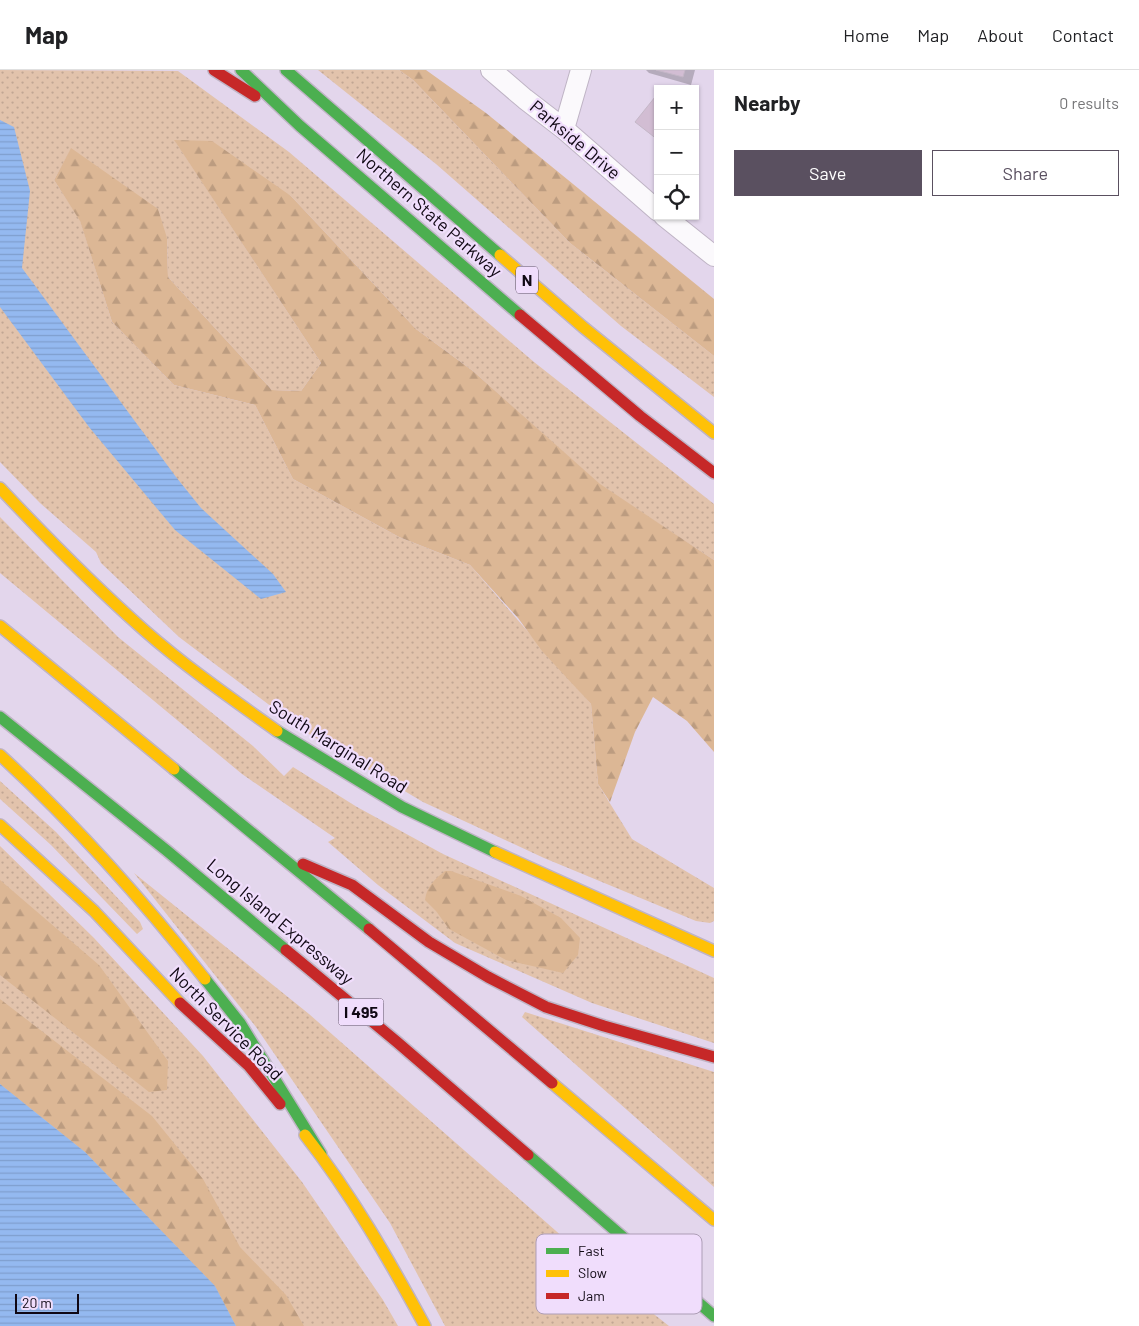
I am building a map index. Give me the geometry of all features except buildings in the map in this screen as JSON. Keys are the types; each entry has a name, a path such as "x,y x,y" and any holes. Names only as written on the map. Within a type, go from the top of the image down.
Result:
{"main road":[{"path":"214,70 300,126"},
{"name":"Northern State Parkway","path":"241,70 300,126 550,342 714,473"},
{"name":"Northern State Parkway","path":"286,70 583,327 714,432"},
{"path":"662,433 714,486"},
{"name":"South Marginal Road","path":"0,488 50,541 144,630 218,689 289,739 402,807 461,837 714,951"},
{"path":"0,626 275,851 714,1220"},
{"name":"Long Island Expressway","path":"0,717 166,850 397,1042 619,1234"},
{"path":"0,755 94,847 160,922 240,1023 321,1154"},
{"name":"North Service Road","path":"0,826 94,912 178,1001 249,1066 321,1154 381,1245 425,1326"},
{"path":"275,851 352,885 429,942 488,977 546,1007 604,1026 714,1057"},
{"name":"Long Island Expressway","path":"702,1306 714,1316"}],"street":[{"name":"Parkside Drive","path":"491,70 564,129 654,208"},
{"path":"564,129 581,70"},
{"path":"669,220 714,256"}],"shaded area":[{"path":"0,70 178,71 289,152 534,362 714,504 714,560 600,485 473,371 416,329 291,196 175,141 321,363 301,391 272,390 168,277 167,238 71,149 54,180 80,220 112,322 174,385 255,405 293,479 399,537 470,565 591,704 598,784 632,839 714,888 714,921 710,923 696,921 544,858 423,802 304,731 179,637 101,563 96,552 40,503 0,462"},
{"path":"318,70 399,70 413,80 570,243 714,356 714,397 621,326 436,164"},
{"path":"0,517 118,637 253,746 284,776 293,767 357,807 443,854 714,978 714,1043 592,1003 455,943 378,885 328,842 335,838 242,774 0,573"},
{"path":"0,781 56,832 140,922 143,929 137,934 51,845 0,799"},
{"path":"0,846 94,938 203,1056 302,1182 383,1300 398,1326 0,1326"},
{"path":"134,873 309,1014 559,1234 536,1234 536,1314 654,1314 669,1326 445,1326 390,1223 256,1027"},
{"path":"525,1012 714,1072 714,1187 522,1017"}],"green space":[{"path":"399,70 426,70 486,113 714,299 714,356 570,243 413,80"},
{"path":"174,140 212,141 291,196 416,329 473,371 600,484 714,560 714,752 687,721 653,697 635,732 610,802 598,784 591,704 542,651 518,618 470,565 399,537 293,479 255,405 174,385 112,322 80,221 54,180 71,148 158,209 167,238 168,277 272,390 301,391 321,363"},
{"path":"445,871 451,871 521,896 561,918 580,938 578,955 563,973 506,960 449,929 425,900 427,891"},
{"path":"0,880 99,965 168,1061 167,1090 149,1092 0,975"},
{"path":"0,999 152,1116 203,1179 240,1247 286,1295 304,1326 236,1326 215,1286 85,1152 0,1084"}],"water":[{"path":"0,120 14,127 30,191 22,268 176,477 201,508 273,574 286,592 261,599 175,530 89,427 0,307"},
{"path":"0,1084 85,1152 215,1286 236,1326 0,1326"}],"traffic: fast":[{"path":"241,70 300,126 520,315"},
{"path":"286,70 500,255"},
{"path":"0,717 166,850 286,950"},
{"path":"277,731 402,807 495,852"},
{"path":"174,769 369,929"},
{"path":"205,979 240,1023 321,1154"},
{"path":"528,1155 619,1234"},
{"path":"702,1306 714,1316"}],"traffic: slow":[{"path":"500,255 583,327 714,433"},
{"path":"0,488 70,561 144,630 193,670 277,731"},
{"path":"0,626 174,769"},
{"path":"0,755 55,808 107,863 205,979"},
{"path":"0,825 94,911 180,1003"},
{"path":"495,852 714,951"},
{"path":"552,1083 714,1220"},
{"path":"305,1135 339,1181 369,1228 425,1326"}],"traffic: jam":[{"path":"214,70 255,96"},
{"path":"520,315 640,416 714,473"},
{"path":"303,864 352,885 429,942 488,977 546,1007 604,1026 714,1057"},
{"path":"369,929 552,1083"},
{"path":"286,950 397,1042 528,1155"},
{"path":"180,1003 249,1066 280,1104"}]}
